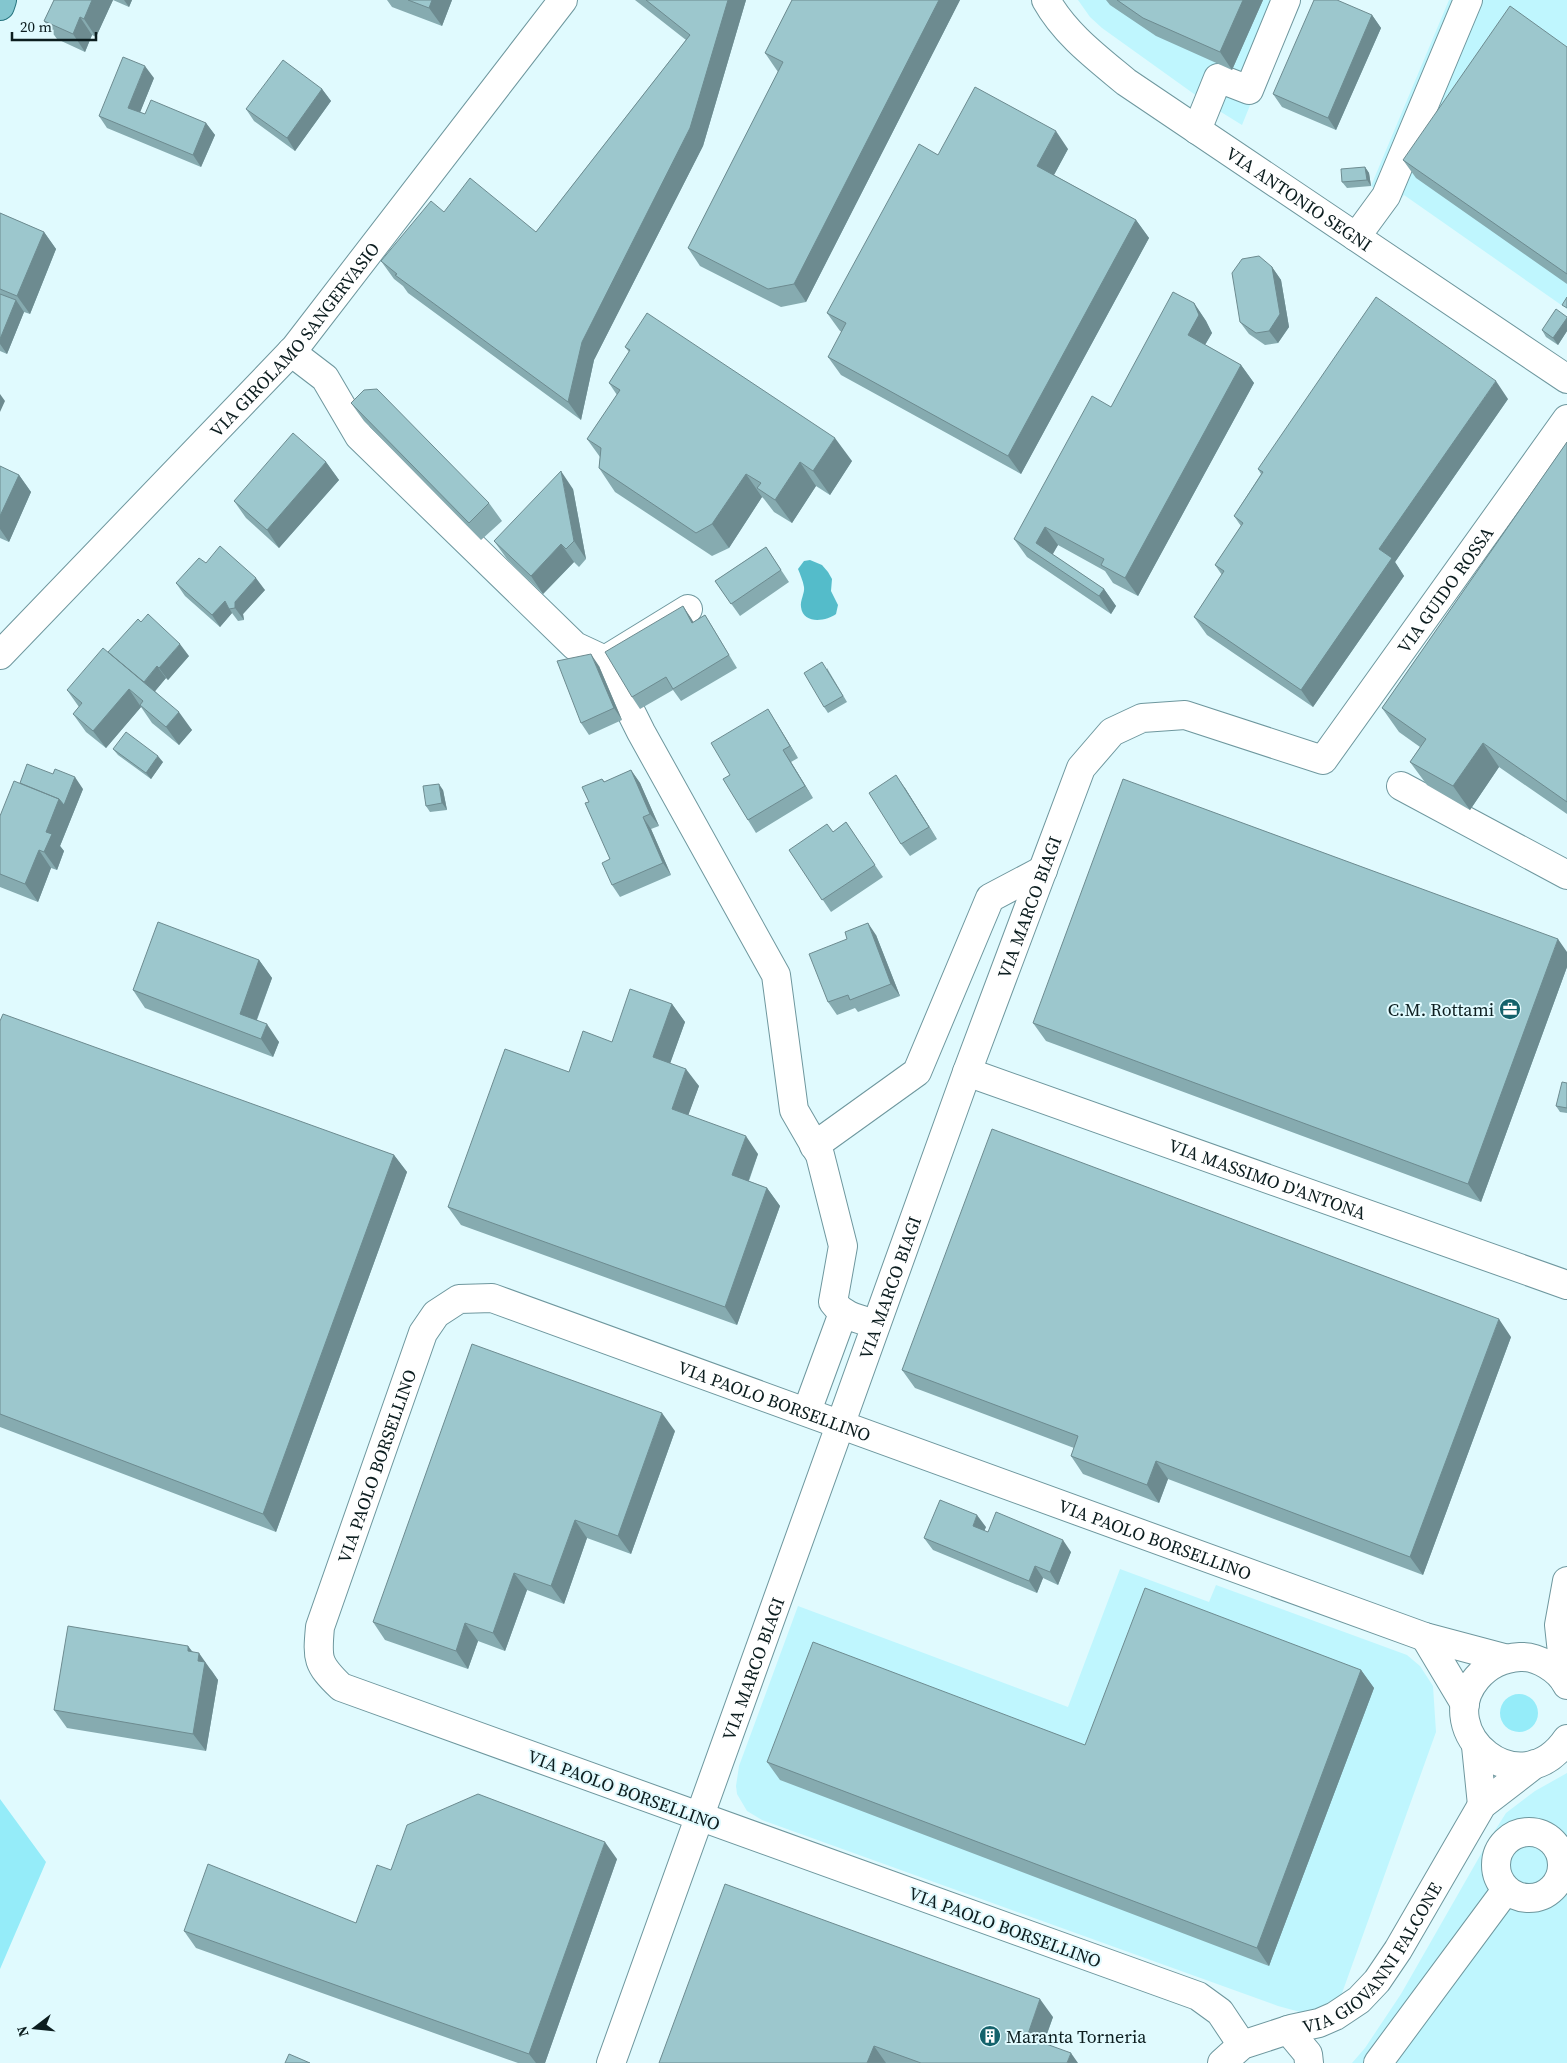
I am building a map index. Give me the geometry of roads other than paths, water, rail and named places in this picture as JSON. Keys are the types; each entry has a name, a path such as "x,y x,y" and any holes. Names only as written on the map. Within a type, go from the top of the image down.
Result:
{"main road":[{"path":"0,6 2,0"}],"street":[{"name":"VIA GIROLAMO SANGERVASIO","path":"0,655 290,352 563,0"},
{"name":"VIA ANTONIO SEGNI","path":"1046,0 1052,11 1079,43 1126,82 1567,379"},
{"path":"1197,130 1218,78 1249,90 1286,0"},
{"path":"1356,237 1386,196 1468,0"},
{"path":"290,352 325,378 359,436 575,646 605,660 641,732 776,975 794,1110 820,1155 843,1246 833,1302 843,1313 876,1324"},
{"name":"VIA GUIDO ROSSA","path":"1323,760 1567,418"},
{"path":"605,660 688,609"},
{"name":"VIA MARCO BIAGI","path":"611,2063 966,1072 1081,768 1112,732 1142,718 1185,715 1323,760"},
{"path":"1401,786 1567,876"},
{"path":"814,1146 917,1072 990,898 1043,870"},
{"name":"VIA MASSIMO D'ANTONA","path":"966,1072 1566,1278"},
{"name":"VIA PAOLO BORSELLINO","path":"1232,2054 1220,2012 1198,1996 341,1687 324,1671 318,1650 320,1627 423,1332 436,1314 459,1299 492,1298 1425,1637 1513,1657"},
{"path":"807,1412 843,1313"},
{"path":"1566,1683 1559,1626 1567,1581"},
{"path":"1482,1805 1476,1746 1466,1726 1465,1704 1472,1684 1485,1668 1544,1642 1559,1626"},
{"path":"1425,1637 1465,1704"},
{"path":"1513,1657 1547,1664 1566,1683"},
{"name":"VIA GIOVANNI FALCONE","path":"1232,2054 1288,2030 1320,2023 1335,2016 1359,2000 1377,1981 1398,1950 1482,1805 1535,1764 1553,1755 1567,1738"},
{"name":"VIA GIOVANNI FALCONE","path":"1476,1746 1488,1756 1503,1764 1518,1767 1535,1764"},
{"path":"1526,1832 1561,1838 1560,1854 1562,1865 1560,1876 1555,1886 1547,1893 1537,1897 1526,1898 1515,1896 1506,1890 1499,1881 1496,1871 1496,1860 1499,1849 1506,1840 1515,1834 1526,1832"},
{"path":"1378,2063 1506,1890"},
{"path":"1288,2030 1308,2054 1310,2063"}],"place":[{"name":"C.M. Rottami","path":"1510,1009"},
{"name":"Maranta Torneria","path":"990,2036"}]}
